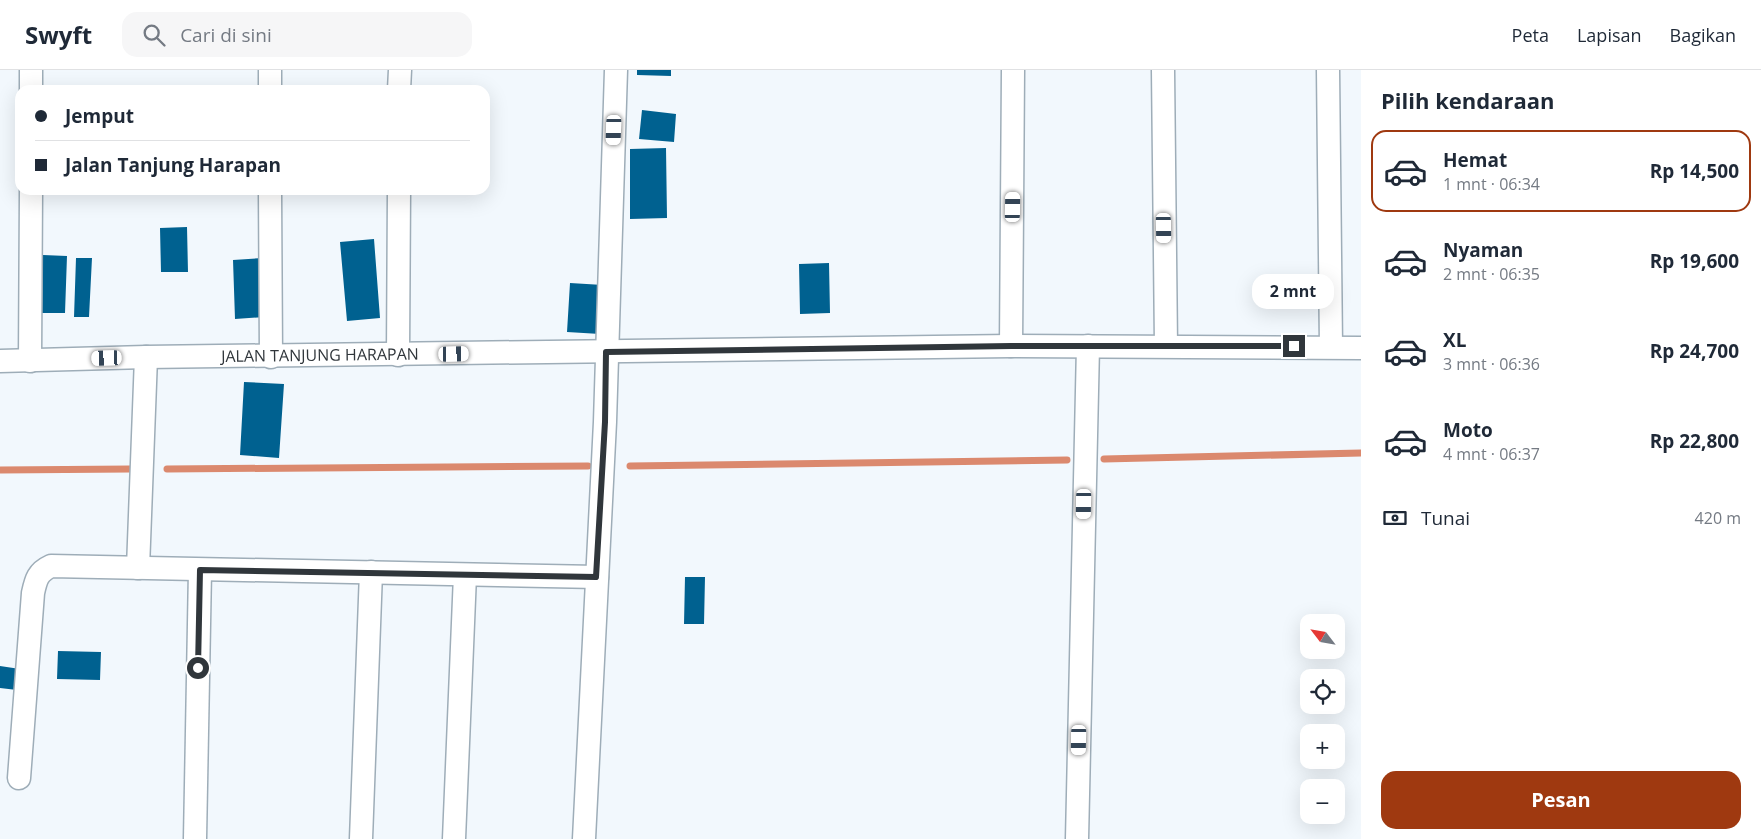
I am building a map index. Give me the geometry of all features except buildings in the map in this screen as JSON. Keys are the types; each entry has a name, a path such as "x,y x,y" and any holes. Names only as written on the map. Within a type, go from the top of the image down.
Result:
{"street":[{"path":"31,70 31,85"},
{"path":"270,70 270,85"},
{"path":"399,85 400,70"},
{"path":"584,839 605,422 616,70"},
{"path":"1011,346 1013,70"},
{"path":"1162,70 1166,346"},
{"path":"1328,70 1331,346"},
{"path":"30,360 31,195"},
{"path":"270,195 271,357"},
{"path":"398,354 399,195"},
{"name":"JALAN TANJUNG HARAPAN","path":"0,360 1011,346 1331,346 1361,348"},
{"path":"1077,839 1088,346"},
{"path":"138,568 146,357"},
{"path":"19,778 33,593 36,578 41,570 51,566 596,577"},
{"path":"195,839 200,570"},
{"path":"361,839 371,572"},
{"path":"454,839 465,575"}],"waterway":[{"path":"1104,459 1361,453"},
{"path":"630,466 1067,460"},
{"path":"167,469 588,466"},
{"path":"0,470 130,469"}],"route":[{"path":"198,668 200,570 596,577 605,422 606,352 1011,346 1294,346"}]}
